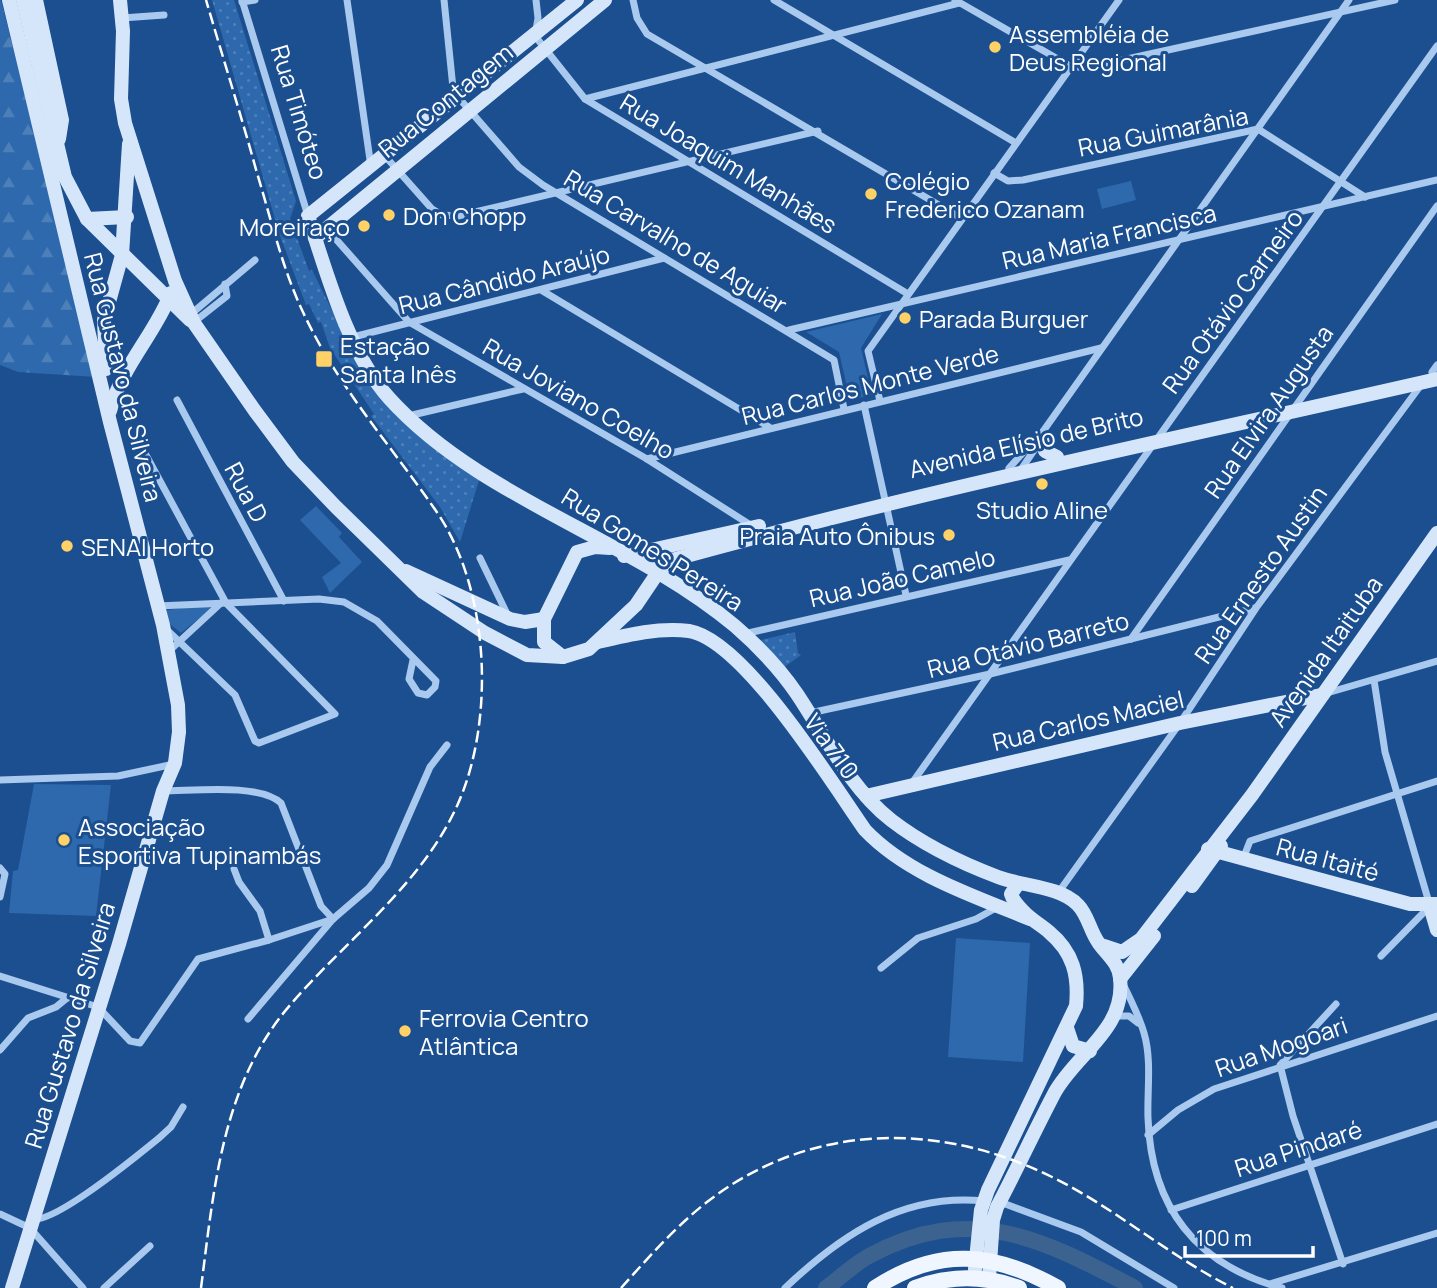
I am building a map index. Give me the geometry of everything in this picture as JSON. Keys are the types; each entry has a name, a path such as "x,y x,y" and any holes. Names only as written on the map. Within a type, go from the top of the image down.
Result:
{"main road":[{"name":"Rua Gustavo da Silveira","path":"9,0 109,415 163,625 178,705 179,750 163,791 119,944 12,1288"},
{"name":"Rua Gustavo da Silveira","path":"23,0 65,177 86,219 168,300 192,318"},
{"path":"36,0 62,120 58,146"},
{"path":"120,0 121,99 130,139 175,281 192,318 293,462 395,566 452,612 527,655 563,657 581,653 597,643 636,605 656,573"},
{"name":"Rua Contagem","path":"308,216 577,0"},
{"name":"Rua Contagem","path":"321,233 605,0"},
{"path":"109,415 104,320 122,255 127,217 125,172 130,139"},
{"name":"Rua Timóteo","path":"308,216 321,233"},
{"path":"86,219 127,217"},
{"name":"Rua Gomes Pereira","path":"321,233 324,267 353,337 380,387 407,416 435,441 656,573 744,634 780,672 866,796 883,813 925,843 1018,884 1058,893 1077,903 1097,941 1115,962 1120,979"},
{"path":"109,415 122,378 159,319 175,281"},
{"path":"159,319 192,318"},
{"name":"Avenida Elísio de Brito","path":"577,552 595,547 617,552 755,532 1433,374"},
{"path":"1043,434 1045,451 1057,457"},
{"name":"Avenida Elísio de Brito","path":"1017,469 1057,457 1158,438"},
{"path":"563,657 544,642 544,619 577,552 577,528"},
{"name":"Avenida Elísio de Brito","path":"656,573 665,562 755,532"},
{"name":"Avenida Itaituba","path":"1120,979 1436,536"},
{"path":"395,566 510,619 525,622 544,619"},
{"name":"Via 710","path":"597,643 655,631 688,631 705,636 746,668 865,830 881,847 917,870 1030,919"},
{"name":"Rua Carlos Maciel","path":"866,796 912,783 1180,723 1321,695"},
{"name":"Avenida Itaituba","path":"1097,941 1122,952 1135,944 1212,852"},
{"name":"Rua Itaité","path":"1212,852 1433,905"},
{"path":"982,1278 990,1207 1076,1006 1075,970 1061,943 1030,919 1012,898 1018,884"},
{"path":"1433,905 1437,930"},
{"path":"990,1207 1062,1081 1090,1051 1115,1016 1120,1002 1120,979"},
{"path":"1067,1028 1073,1046 1090,1051"},
{"path":"875,1288 918,1267 983,1254 1022,1268 1058,1288"},
{"path":"915,1288 937,1281 982,1278 1019,1288"}],"street":[{"path":"242,1 255,0"},
{"path":"347,0 371,167"},
{"path":"443,0 453,88 458,97"},
{"path":"535,36 538,18 536,0"},
{"path":"634,0 637,19 647,34 818,131 961,218"},
{"path":"774,0 1016,142"},
{"path":"880,401 868,351 1119,0"},
{"path":"1017,469 1349,0"},
{"path":"585,99 957,1 1070,66 1086,68 1395,0"},
{"name":"Rua Timóteo","path":"242,1 308,216"},
{"path":"122,18 164,15"},
{"name":"Rua Joaquim Manhães","path":"535,36 585,99 908,294"},
{"name":"Rua Otávio Carneiro","path":"912,783 1437,46"},
{"name":"Rua Carvalho de Aguiar","path":"458,97 519,166 558,193 789,330 834,360 844,410"},
{"name":"Rua Guimarânia","path":"994,173 1008,181 1023,180 1258,129 1365,197"},
{"path":"385,156 432,209 442,215 458,216 818,131"},
{"name":"Rua Maria Francisca","path":"789,330 1437,180"},
{"name":"Rua Elvira Augusta","path":"1131,639 1437,206"},
{"name":"Rua Joviano Coelho","path":"321,233 409,322 647,459 755,532"},
{"name":"Rua Cândido Araújo","path":"353,337 664,258"},
{"path":"192,318 227,296 225,284 255,260"},
{"path":"541,290 769,427"},
{"name":"Rua Carlos Monte Verde","path":"647,459 769,427 1102,348"},
{"name":"Rua Ernesto Austin","path":"1058,893 1180,723 1256,608 1433,374"},
{"path":"407,416 523,389"},
{"name":"Rua D","path":"177,400 284,601"},
{"path":"864,405 906,595"},
{"path":"1017,469 1043,434"},
{"path":"140,444 224,603 335,714 259,743 255,741 235,695 163,625"},
{"path":"480,558 510,619"},
{"name":"Rua João Camelo","path":"744,634 1070,559"},
{"path":"157,606 284,601 344,602 377,621 436,681 435,687 428,695 418,692 409,678 413,660"},
{"path":"168,653 224,603"},
{"name":"Rua Otávio Barreto","path":"809,713 990,674 1256,608"},
{"path":"1321,695 1437,661"},
{"path":"1374,680 1385,752 1396,794 1433,905 1381,956"},
{"path":"248,1019 334,919 369,888 387,865 430,767 447,745"},
{"path":"0,780 136,774 175,763"},
{"path":"1242,860 1250,841 1437,781"},
{"path":"163,791 250,791 275,798 281,803 321,906 334,919"},
{"path":"0,868 5,874 0,897"},
{"path":"234,869 239,882 260,911 269,940"},
{"path":"979,898 986,905 984,915"},
{"path":"881,968 918,938 1000,907"},
{"path":"0,976 98,1007 130,1041 141,1043 195,961 334,919"},
{"path":"1120,979 1145,1035 1148,1135 1159,1187 1171,1210 1209,1254 1235,1271 1282,1288"},
{"path":"0,1050 28,1017 57,1007 67,998"},
{"path":"1336,1004 1280,1065 1309,1165 1343,1264"},
{"path":"1115,1016 1129,1016 1139,1023"},
{"name":"Rua Mogoari","path":"1148,1135 1196,1097 1280,1065 1437,1016"},
{"path":"32,1223 74,1203 159,1138 183,1107"},
{"name":"Rua Pindaré","path":"1171,1210 1437,1124"},
{"path":"785,1288 826,1250 867,1224 941,1201 990,1207 1081,1231 1174,1288"},
{"path":"0,1214 32,1223 83,1288"},
{"path":"1269,1284 1343,1264 1437,1233"},
{"path":"104,1288 150,1246"}],"green space":[{"path":"0,0 96,377 18,372 0,365"},
{"path":"212,0 234,0 296,201 290,219 309,271 312,270 365,377 481,474 460,542 440,507 371,416 374,414 330,348 321,322 318,323 309,304 306,305 279,233"},
{"path":"1131,181 1136,200 1102,209 1097,189"},
{"path":"882,314 861,348 872,395 850,400 839,352 806,332"},
{"path":"316,506 342,533 339,537 362,562 330,593 322,577 341,563 300,520"},
{"path":"205,605 213,607 181,633 166,621 164,611"},
{"path":"795,632 798,653 801,655 783,668 761,640"},
{"name":"Associação Esportiva Tupinambás","path":"34,784 111,785 96,916 9,913 13,871 18,870"},
{"path":"956,938 1030,943 1023,1062 948,1057"}],"waterway":[{"path":"826,1288 863,1259 906,1240 940,1231 973,1229 1005,1233 1037,1242 1135,1288"}],"railway":[{"path":"201,1288 225,1138 250,1068 268,1035 291,1004 382,910 424,861 442,835 470,772 478,734 482,694 476,614 467,575 453,540 434,508 330,363 302,310 277,243 206,0"},
{"path":"621,1288 684,1222 707,1202 747,1176 788,1156 832,1144 876,1138 920,1139 965,1146 1009,1159 1052,1177 1233,1288"}],"place":[{"name":"Assembléia de Deus Regional","path":"995,47"},
{"name":"Colégio Frederico Ozanam","path":"871,194"},
{"name":"Don Chopp","path":"389,215"},
{"name":"Moreiraço","path":"364,226"},
{"name":"Parada Burguer","path":"905,318"},
{"name":"Estação Santa Inês","path":"324,359"},
{"name":"Studio Aline","path":"1042,484"},
{"name":"Praia Auto Ônibus","path":"949,535"},
{"name":"SENAI Horto","path":"67,546"},
{"name":"Associação Esportiva Tupinambás","path":"64,840"},
{"name":"Ferrovia Centro Atlântica","path":"405,1031"}]}
